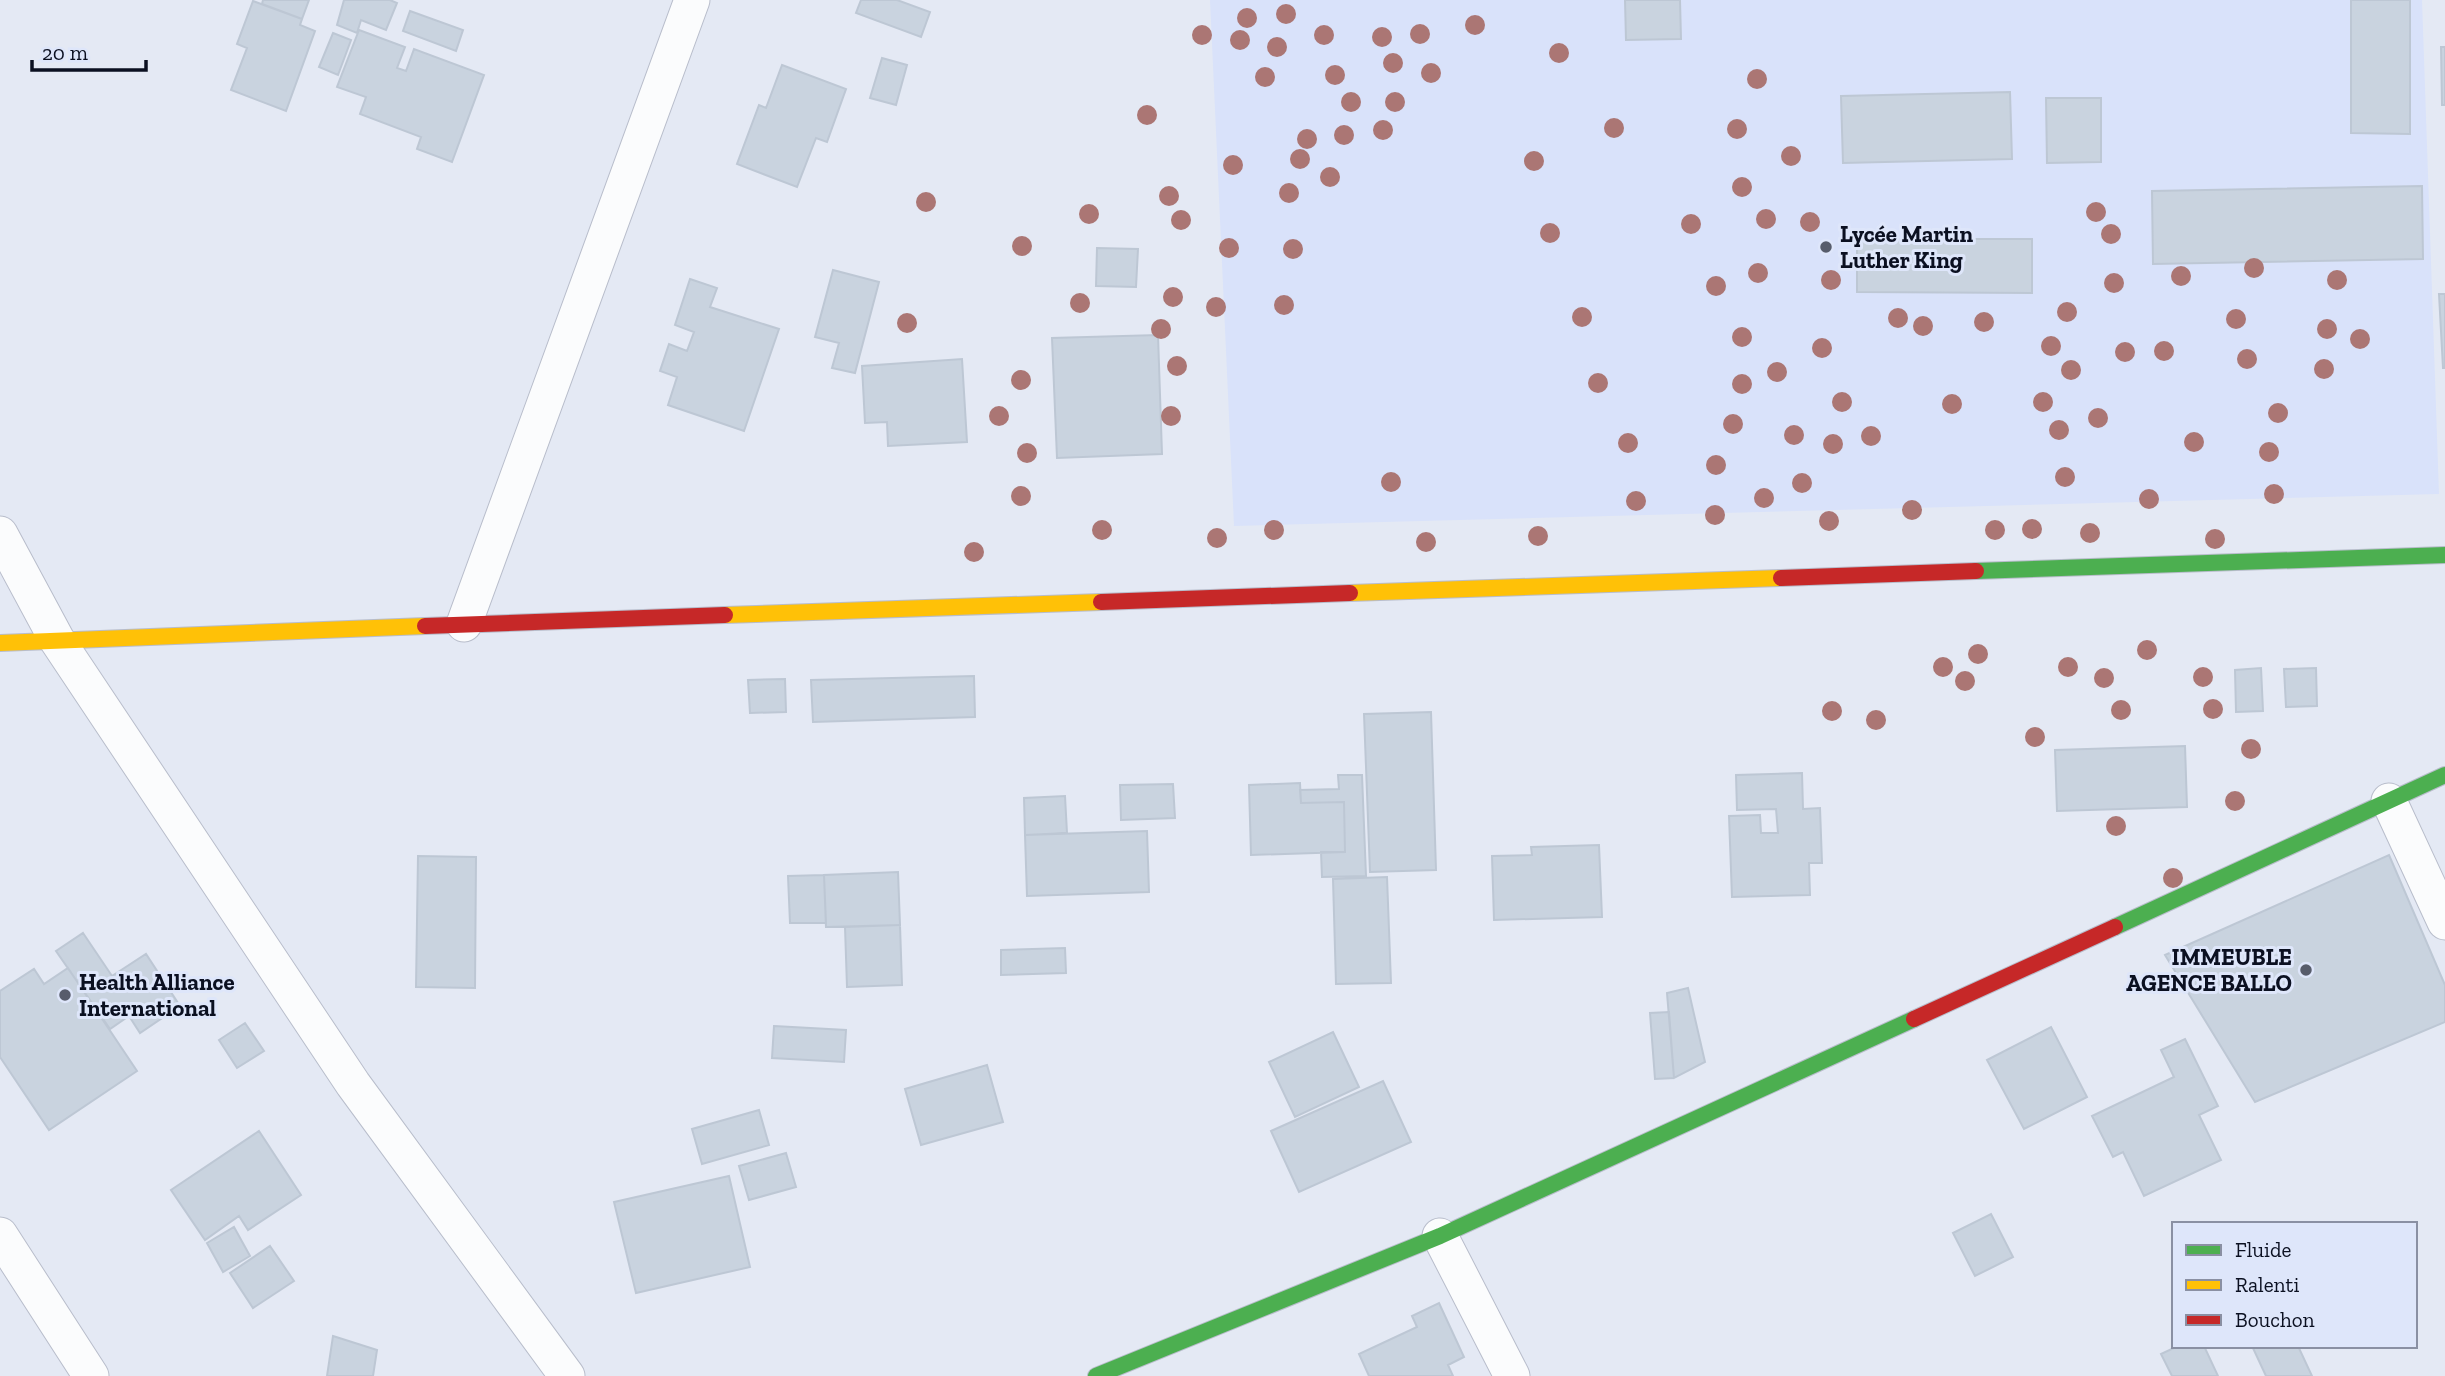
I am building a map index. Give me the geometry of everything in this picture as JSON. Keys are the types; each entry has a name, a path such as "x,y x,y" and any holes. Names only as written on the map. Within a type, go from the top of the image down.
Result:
{"street":[{"path":"464,624 692,0"},
{"path":"0,534 57,640 353,1084 567,1376"},
{"path":"0,643 464,624 2445,555"},
{"path":"1096,1376 1440,1236 2445,775"},
{"path":"2389,801 2445,922"},
{"path":"0,1235 91,1376"},
{"path":"1440,1236 1512,1376"}],"shaded area":[{"name":"Lycée Martin Luther King","path":"1210,0 2422,0 2439,494 1234,526"}],"building":[{"path":"263,0 309,0 302,19 262,4"},
{"path":"344,0 390,0 397,3 386,30 361,20 357,33 337,25"},
{"path":"861,0 897,0 930,12 921,37 856,13"},
{"path":"1625,0 1680,0 1681,39 1626,40"},
{"path":"2351,0 2410,0 2410,134 2351,133"},
{"path":"253,1 302,19 300,25 315,31 286,111 231,90 247,48 237,44"},
{"path":"410,11 463,30 456,51 403,31"},
{"path":"359,30 405,47 397,68 406,71 414,49 484,75 452,162 417,149 421,137 360,114 366,97 337,87"},
{"path":"333,33 351,40 338,75 319,67"},
{"path":"2441,47 2445,47 2445,105 2442,105"},
{"path":"882,58 907,65 896,105 870,98"},
{"path":"782,65 846,89 827,142 816,138 797,187 737,164 759,105 766,108"},
{"path":"2010,92 2012,159 1843,163 1841,96"},
{"path":"2046,98 2101,98 2101,162 2047,163"},
{"path":"2422,186 2423,259 2153,264 2152,191"},
{"path":"1857,239 2032,239 2032,293 1857,292"},
{"path":"1097,248 1138,249 1136,287 1096,286"},
{"path":"833,270 879,282 855,373 832,368 839,343 815,337"},
{"path":"690,279 717,288 710,307 779,329 744,431 668,405 677,377 660,371 669,344 687,351 694,332 675,325"},
{"path":"2439,294 2445,294 2445,368 2443,368"},
{"path":"1158,335 1162,454 1057,458 1052,338"},
{"path":"962,359 967,442 888,446 887,422 865,423 862,366"},
{"path":"2261,668 2263,711 2236,712 2235,670"},
{"path":"2316,668 2317,706 2286,707 2284,669"},
{"path":"974,676 975,717 813,722 811,680"},
{"path":"785,679 786,712 750,713 748,680"},
{"path":"1431,712 1436,870 1370,872 1364,714"},
{"path":"2185,746 2187,807 2057,811 2055,750"},
{"path":"1802,773 1803,809 1820,808 1822,863 1809,863 1810,895 1732,897 1729,816 1760,815 1761,833 1778,833 1776,809 1737,810 1736,775"},
{"path":"1338,775 1362,775 1366,876 1322,877 1321,852 1345,852 1344,802 1301,803 1300,790 1339,789"},
{"path":"1300,783 1301,803 1344,802 1345,852 1251,855 1249,785"},
{"path":"1173,784 1175,818 1121,820 1120,785"},
{"path":"1065,796 1067,833 1025,835 1024,798"},
{"path":"1147,831 1149,892 1027,896 1025,835"},
{"path":"1599,845 1602,917 1494,920 1492,856 1532,855 1531,847"},
{"name":"IMMEUBLE AGENCE BALLO","path":"2389,855 2445,985 2445,1022 2255,1102 2165,955"},
{"path":"418,856 476,857 475,988 416,987"},
{"path":"898,872 900,925 826,927 824,875"},
{"path":"824,875 826,923 790,923 788,876"},
{"path":"1387,877 1391,983 1336,984 1333,879"},
{"path":"900,925 902,985 847,987 845,927"},
{"path":"83,933 112,976 146,954 180,1006 140,1033 129,1016 110,1029 56,951"},
{"path":"1065,948 1066,973 1001,975 1001,950"},
{"path":"68,968 137,1071 49,1130 0,1057 0,991 34,969 44,984"},
{"path":"1688,988 1705,1062 1674,1078 1667,993"},
{"path":"1669,1012 1674,1078 1655,1079 1650,1013"},
{"path":"245,1023 264,1051 237,1068 219,1040"},
{"path":"774,1026 846,1030 844,1062 772,1058"},
{"path":"2051,1027 2087,1097 2024,1129 1987,1060"},
{"path":"1333,1032 1359,1087 1295,1117 1269,1062"},
{"path":"2185,1039 2218,1106 2199,1115 2221,1160 2144,1196 2123,1152 2113,1157 2092,1116 2174,1077 2161,1050"},
{"path":"987,1065 1003,1122 921,1145 905,1089"},
{"path":"1383,1081 1411,1142 1299,1192 1271,1131"},
{"path":"759,1110 769,1145 702,1164 692,1129"},
{"path":"259,1131 301,1195 248,1230 239,1216 205,1240 171,1190"},
{"path":"786,1153 796,1187 749,1200 739,1166"},
{"path":"729,1176 750,1267 636,1293 614,1202"},
{"path":"1991,1214 2013,1257 1975,1276 1953,1233"},
{"path":"234,1227 250,1256 223,1272 207,1243"},
{"path":"270,1246 294,1281 253,1308 230,1273"},
{"path":"1439,1303 1464,1357 1448,1365 1453,1376 1369,1376 1359,1354 1417,1327 1412,1316"},
{"path":"333,1336 377,1350 373,1376 327,1376"},
{"path":"2174,1348 2205,1348 2218,1376 2172,1376 2161,1354"},
{"path":"2253,1348 2299,1348 2312,1376 2266,1376"}],"traffic: fast":[{"path":"1976,571 2445,555"},
{"path":"2115,927 2445,775"},
{"path":"1096,1376 1440,1236 1914,1019"}],"traffic: slow":[{"path":"1350,593 1781,578"},
{"path":"725,615 1101,602"},
{"path":"0,643 425,626"}],"traffic: jam":[{"path":"1781,578 1976,571"},
{"path":"1101,602 1350,593"},
{"path":"425,626 725,615"},
{"path":"1914,1019 2115,927"}],"place":[{"name":"Lycée Martin Luther King","path":"1826,247"},
{"name":"IMMEUBLE AGENCE BALLO","path":"2306,970"},
{"name":"Health Alliance International","path":"65,995"}]}
